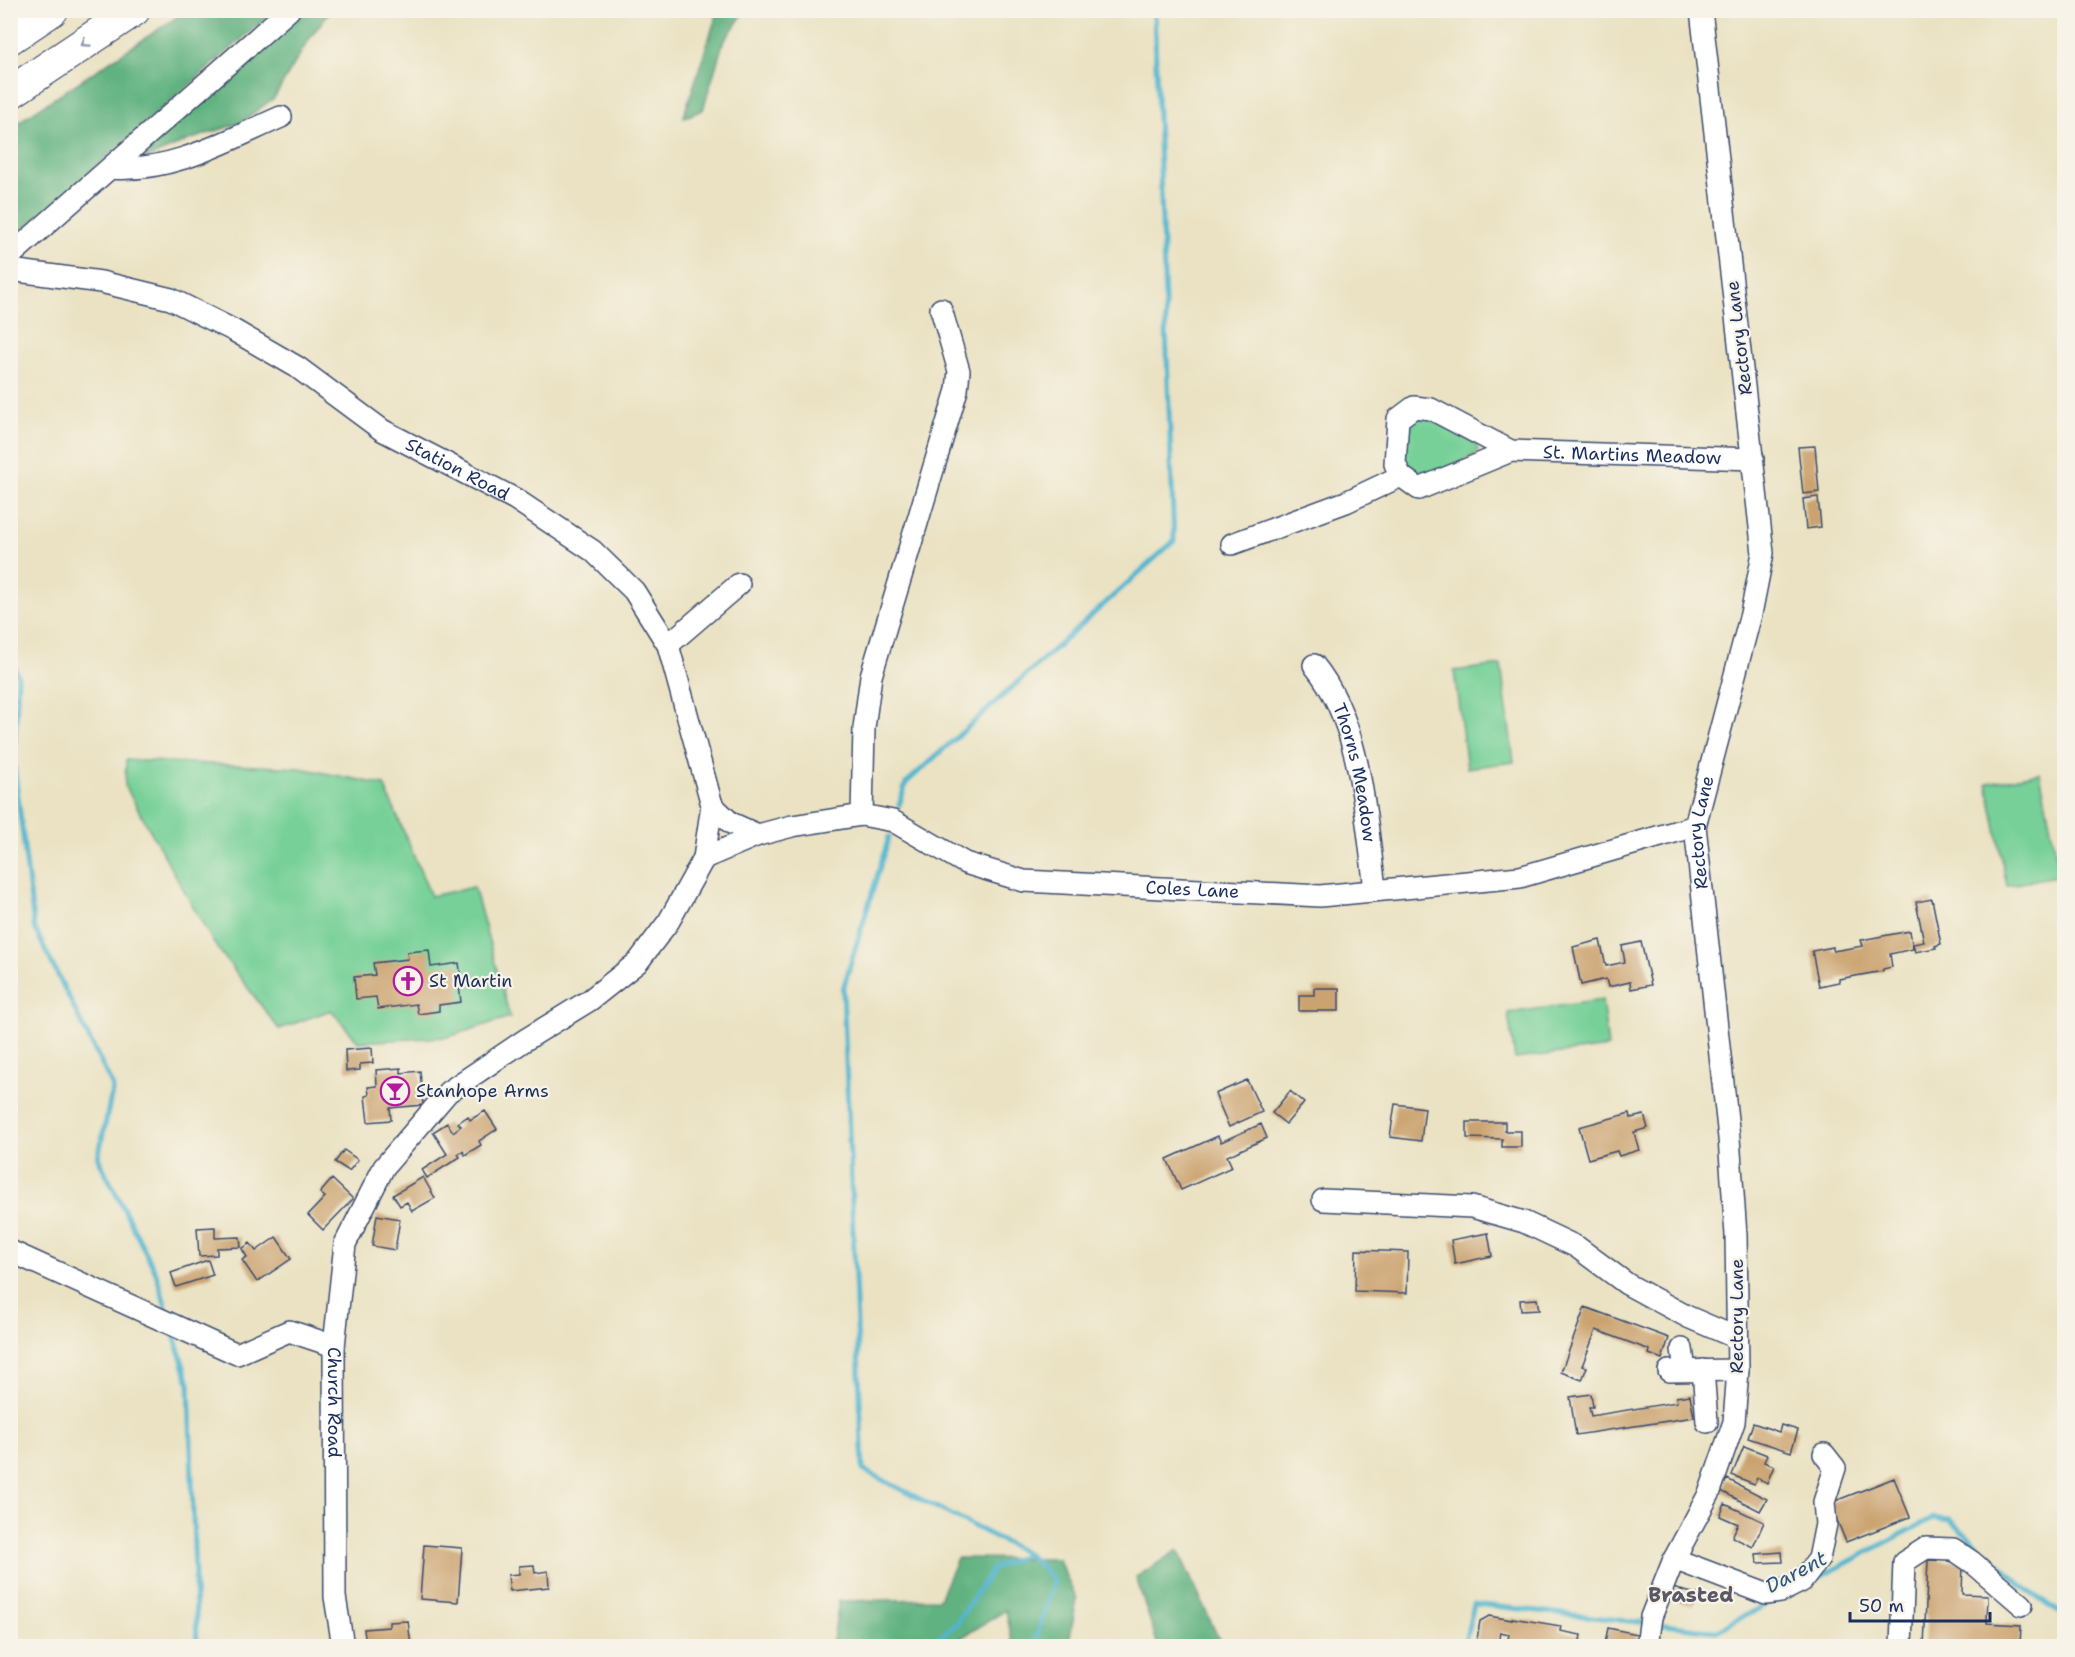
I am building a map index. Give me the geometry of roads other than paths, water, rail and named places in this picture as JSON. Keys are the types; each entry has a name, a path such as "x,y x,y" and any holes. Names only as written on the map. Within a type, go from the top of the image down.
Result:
{"highway":[{"path":"10,38 52,10"},
{"path":"10,93 134,10"}],"street":[{"path":"10,256 289,10"},
{"name":"Rectory Lane","path":"1649,1633 1674,1559 1711,1490 1734,1422 1738,1370 1736,1235 1729,1137 1695,826 1750,614 1763,553 1701,10"},
{"path":"111,168 131,170 165,164 213,147 281,117"},
{"name":"Station Road","path":"10,270 101,282 171,299 233,330 297,367 382,430 515,499 592,551 634,591 668,645 712,805 705,858"},
{"path":"862,815 864,728 871,676 957,390 959,371 941,309"},
{"name":"St. Martins Meadow","path":"1511,451 1431,409 1414,407 1398,419 1395,464 1401,476 1419,489 1511,451 1753,459"},
{"path":"1232,544 1346,502 1401,476"},
{"path":"668,645 739,584"},
{"name":"Thorns Meadow","path":"1314,664 1324,677 1344,716 1363,794 1375,889"},
{"path":"712,805 731,824 758,835"},
{"name":"Coles Lane","path":"705,858 758,835 792,826 862,815 893,821 965,862 1024,881 1320,896 1520,877 1695,826"},
{"name":"Church Road","path":"343,1647 335,1597 334,1346 345,1244 384,1167 448,1092 590,1000 638,962 669,921 705,858"},
{"path":"1323,1200 1472,1207 1524,1222 1577,1247 1627,1284 1688,1317 1737,1338"},
{"path":"10,1251 237,1354 289,1331 334,1346"},
{"path":"1682,1349 1686,1370 1707,1422"},
{"path":"1686,1370 1738,1370"},
{"path":"1674,1559 1766,1594 1780,1592 1802,1581 1819,1559 1826,1524 1824,1502 1835,1468 1824,1454"},
{"path":"1901,1647 1904,1562 1926,1548 1953,1549 1972,1562 2022,1605"}],"waterway":[{"path":"899,805 906,783 1174,541 1154,10"},
{"path":"10,658 18,676 14,764 34,927 113,1087 98,1158 156,1273 169,1318"},
{"path":"889,837 843,989 863,1470 1028,1554"},
{"path":"173,1332 189,1383 197,1646"},
{"name":"Darent","path":"1814,1580 1933,1518 1950,1520 2018,1582 2064,1614"},
{"name":"Darent","path":"929,1646 956,1624 993,1568 1028,1554 1054,1580 1034,1646"},
{"name":"Darent","path":"1656,1624 1716,1631 1771,1602"},
{"name":"Darent","path":"1464,1646 1474,1604 1647,1623"}],"place":[{"name":"St Martin","path":"408,981"},
{"name":"Stanhope Arms","path":"395,1091"}],"district":[{"name":"Brasted","path":"1691,1595"}]}
